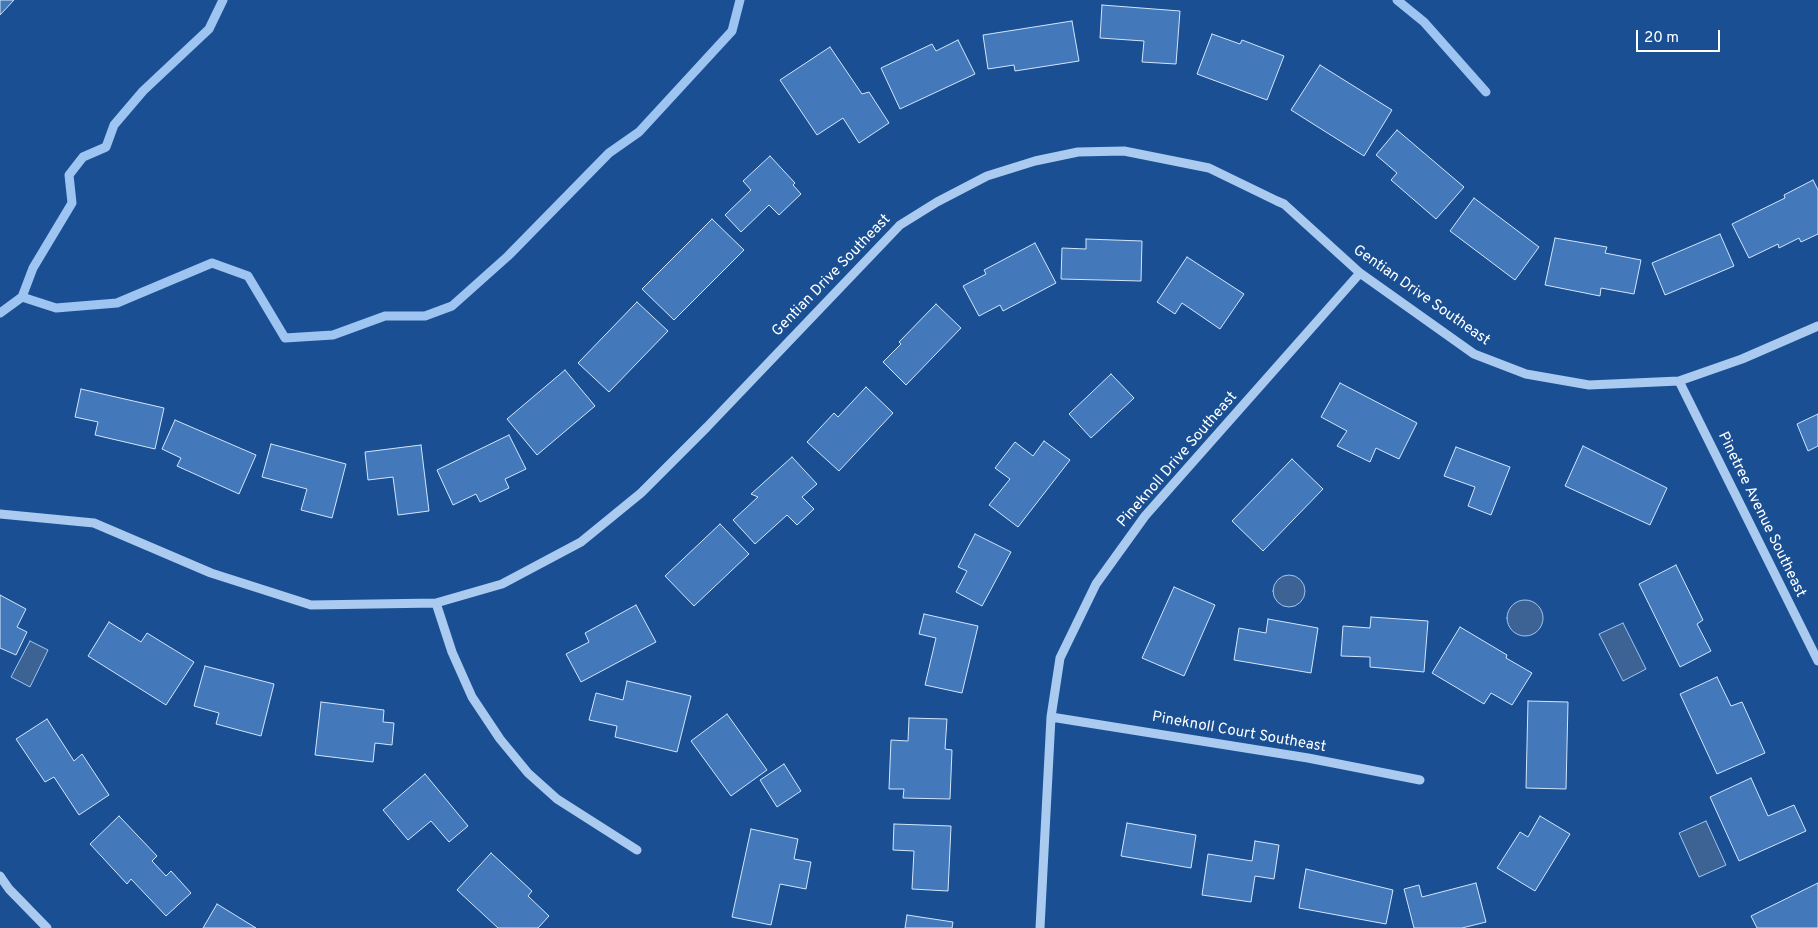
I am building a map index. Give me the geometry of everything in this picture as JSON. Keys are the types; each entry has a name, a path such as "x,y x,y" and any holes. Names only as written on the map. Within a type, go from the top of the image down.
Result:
{"street":[{"name":"Gentian Drive Southeast","path":"0,514 94,523 211,574 311,605 436,603 502,584 581,542 640,493 900,225 987,176 1035,161 1087,152 1124,151 1209,168 1284,204 1360,273 1474,354 1526,374 1588,384 1680,381 1742,359 1818,326"},
{"name":"Pineknoll Drive Southeast","path":"1040,928 1052,717 1060,658 1096,584 1145,516 1360,273"},
{"name":"Pinetree Avenue Southeast","path":"1680,381 1818,660"},
{"path":"436,603 452,652 472,697 500,739 528,773 557,799 637,850"},
{"name":"Pineknoll Court Southeast","path":"1052,717 1308,758 1420,780"},
{"path":"0,876 9,889 47,928"}],"water":[{"path":"1289,575 1295,576 1300,580 1304,585 1304,597 1300,602 1295,606 1289,607 1283,606 1278,602 1274,597 1273,591 1274,585 1278,580 1283,576"},
{"path":"1525,600 1532,601 1538,605 1542,611 1542,625 1538,631 1532,635 1525,636 1518,635 1512,631 1508,625 1507,618 1508,611 1512,605 1518,601"},
{"path":"1623,623 1646,669 1623,681 1599,634"},
{"path":"30,641 48,650 30,687 11,677"},
{"path":"1706,821 1726,865 1699,877 1679,833"}],"building":[{"path":"0,0 14,0 0,15"},
{"path":"1102,5 1180,11 1176,64 1142,62 1144,41 1100,38"},
{"path":"1072,21 1079,61 1015,71 1014,65 988,69 983,35"},
{"path":"1212,34 1240,44 1242,40 1284,56 1267,100 1197,74"},
{"path":"958,40 975,74 900,109 881,68 932,44 936,51"},
{"path":"830,47 862,94 869,92 889,123 859,143 843,118 817,135 780,80"},
{"path":"1320,65 1392,110 1364,156 1291,110"},
{"path":"1397,130 1464,187 1436,219 1391,180 1397,173 1376,155"},
{"path":"770,156 795,183 793,185 801,194 779,215 769,205 741,232 725,215 751,190 743,181"},
{"path":"1813,180 1818,190 1818,234 1801,242 1799,238 1779,248 1778,244 1749,258 1732,224 1785,198 1784,195"},
{"path":"1474,198 1539,247 1515,280 1450,231"},
{"path":"712,219 744,250 674,320 642,289"},
{"path":"1720,234 1734,266 1665,295 1652,263"},
{"path":"1555,238 1607,247 1605,253 1641,260 1634,294 1601,288 1600,296 1545,285"},
{"path":"1086,239 1142,241 1141,281 1061,279 1062,248 1086,249"},
{"path":"1035,243 1056,283 1003,311 1000,305 979,316 963,286 986,274 984,270"},
{"path":"1187,257 1244,294 1220,329 1182,303 1175,314 1157,302"},
{"path":"637,302 668,331 609,392 578,363"},
{"path":"936,304 961,328 906,385 883,362 901,344 899,342"},
{"path":"565,370 595,406 537,455 507,419"},
{"path":"1111,374 1134,398 1091,438 1069,414"},
{"path":"1340,383 1417,423 1399,459 1376,448 1370,462 1337,446 1347,431 1321,417"},
{"path":"866,387 893,413 839,471 807,442 834,413 838,417"},
{"path":"81,389 164,408 155,449 95,435 98,422 75,417"},
{"path":"1818,414 1818,446 1808,451 1797,424"},
{"path":"175,420 256,455 239,494 177,466 181,458 162,449"},
{"path":"509,435 526,469 505,479 509,488 480,502 476,494 453,505 437,470"},
{"path":"1044,441 1070,460 1018,527 989,505 1010,479 995,468 1015,442 1033,456"},
{"path":"271,444 346,464 332,518 301,510 307,489 262,477"},
{"path":"421,445 429,511 398,515 393,477 368,480 365,452"},
{"path":"1583,446 1667,488 1650,525 1565,486"},
{"path":"1456,447 1510,467 1491,515 1468,506 1475,487 1444,476"},
{"path":"792,457 817,484 802,497 814,509 797,525 787,515 755,544 733,520 758,497 751,494"},
{"path":"1292,459 1323,489 1263,551 1232,521"},
{"path":"720,524 749,554 694,606 665,576"},
{"path":"975,534 1011,552 982,606 956,592 967,571 958,567"},
{"path":"1676,565 1703,620 1697,624 1711,651 1680,667 1639,584"},
{"path":"1174,587 1215,605 1184,676 1142,658"},
{"path":"0,595 26,609 17,627 27,632 16,655 0,648"},
{"path":"636,605 656,642 581,682 566,654 589,642 585,633"},
{"path":"924,614 978,626 962,693 925,685 936,638 919,634"},
{"path":"1371,617 1428,621 1424,672 1370,667 1370,657 1341,656 1343,626 1370,628"},
{"path":"1268,619 1318,628 1311,673 1234,660 1239,628 1266,633"},
{"path":"109,622 141,642 147,633 194,662 166,705 88,656"},
{"path":"1460,627 1507,655 1506,658 1532,673 1512,705 1491,693 1484,704 1432,673"},
{"path":"205,666 274,684 261,736 216,724 219,713 194,706"},
{"path":"1717,677 1731,706 1742,702 1765,753 1717,774 1680,694"},
{"path":"627,681 691,696 677,752 615,737 617,726 589,720 596,693 623,700"},
{"path":"1528,701 1568,702 1566,789 1526,788"},
{"path":"321,702 384,710 383,722 394,723 392,745 375,743 373,762 315,755"},
{"path":"727,714 767,770 731,796 691,741"},
{"path":"909,718 947,719 945,749 952,750 950,799 903,798 904,789 889,789 891,740 908,741"},
{"path":"47,719 74,761 82,754 109,795 79,815 54,777 45,782 16,739"},
{"path":"784,764 801,791 777,807 760,780"},
{"path":"425,774 468,826 449,842 431,821 408,840 383,810"},
{"path":"1751,778 1768,816 1794,805 1806,831 1739,861 1710,797"},
{"path":"119,816 157,856 152,861 166,876 171,871 191,893 166,916 131,879 127,884 90,844"},
{"path":"1540,816 1570,834 1535,891 1497,868 1520,832 1528,837"},
{"path":"1127,823 1196,835 1191,868 1121,856"},
{"path":"894,824 951,826 948,891 912,889 914,851 893,850"},
{"path":"751,829 798,839 794,859 811,862 806,889 780,884 771,925 732,917"},
{"path":"1255,841 1279,845 1274,879 1255,876 1251,902 1202,895 1208,854 1252,861"},
{"path":"491,853 532,891 528,896 549,916 538,928 498,928 457,890"},
{"path":"1306,869 1393,890 1386,924 1299,908"},
{"path":"1476,883 1486,922 1462,928 1414,928 1404,889 1419,885 1422,897"},
{"path":"1818,883 1818,928 1757,928 1751,916"},
{"path":"217,904 256,928 203,928"},
{"path":"907,915 953,922 952,928 905,928"}],"waterway":[{"path":"0,313 22,297 33,268 72,203 69,175 83,157 106,147 114,125 143,91 209,29 223,0"},
{"path":"22,297 56,308 117,303 212,263 248,276 285,338 333,335 385,316 425,316 452,306 508,256 609,153 639,132 732,31 740,0"},
{"path":"1397,0 1424,22 1486,92"}]}
